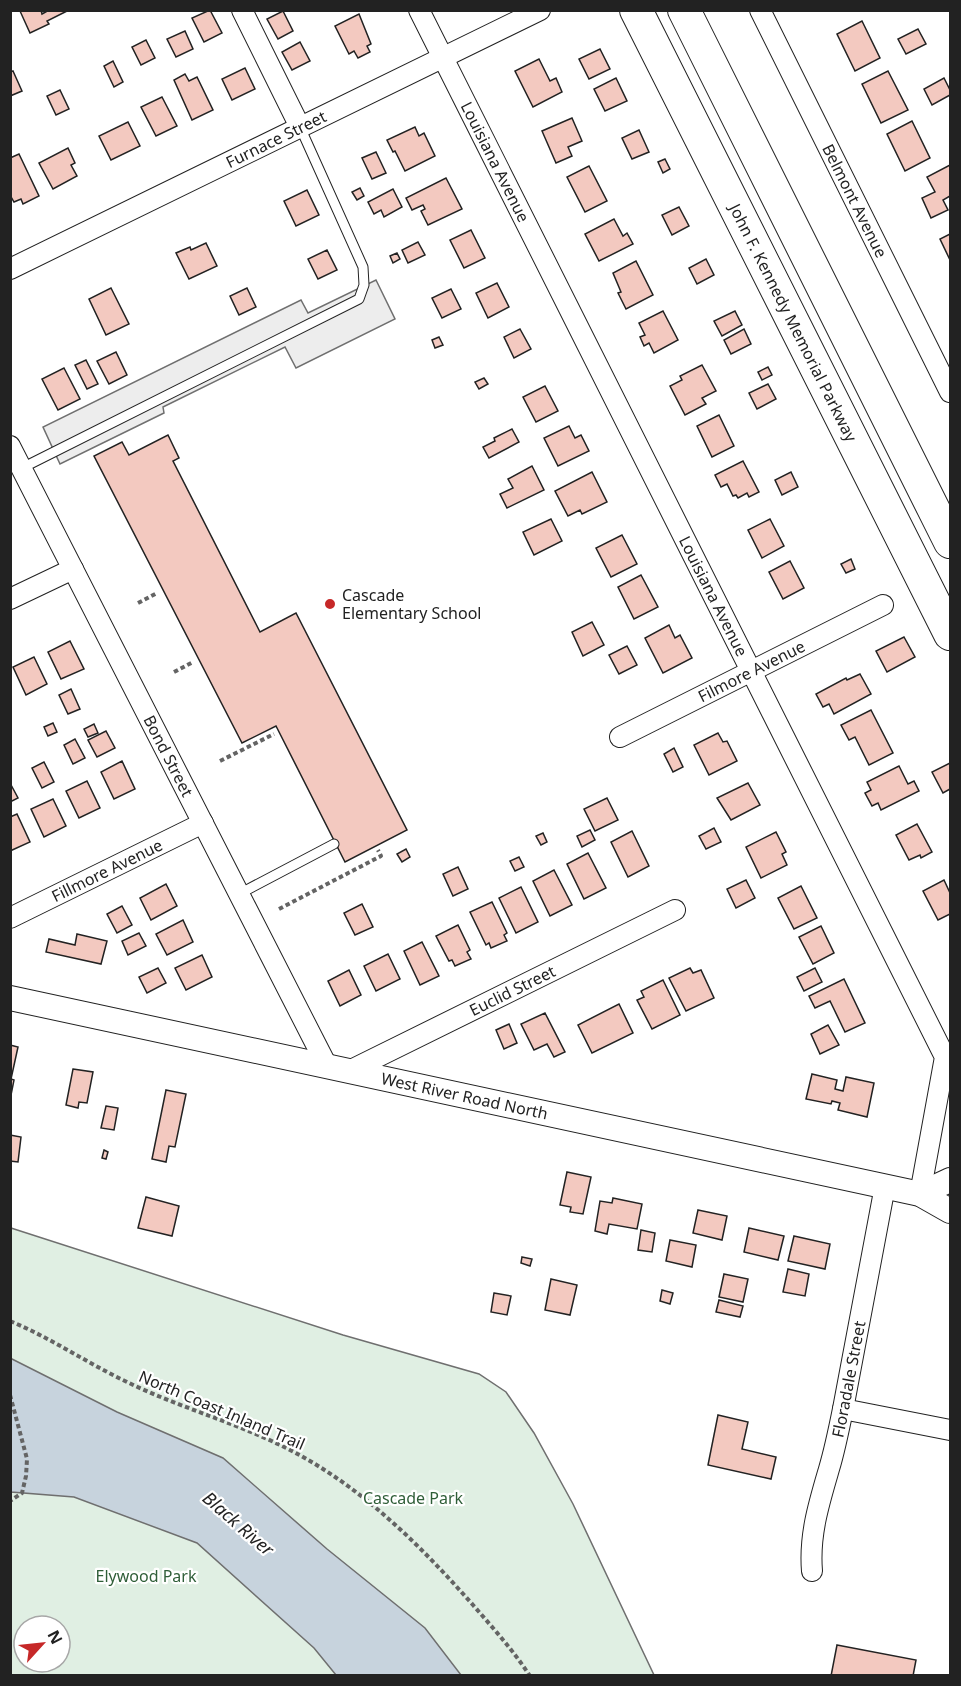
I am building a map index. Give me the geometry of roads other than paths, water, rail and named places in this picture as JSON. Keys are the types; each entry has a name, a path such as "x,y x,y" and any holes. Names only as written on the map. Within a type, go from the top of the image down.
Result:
{"highway":[{"name":"John F. Kennedy Memorial Parkway","path":"636,10 951,634"},
{"path":"684,10 951,542"}],"street":[{"path":"242,10 300,127"},
{"name":"Louisiana Avenue","path":"419,10 945,1057 920,1194"},
{"name":"Furnace Street","path":"10,269 540,10"},
{"name":"Belmont Avenue","path":"760,10 951,392"},
{"name":"Bond Street","path":"10,446 239,894 338,1069"},
{"path":"10,599 73,569"},
{"name":"Filmore Avenue","path":"620,737 883,605"},
{"name":"Fillmore Avenue","path":"10,918 203,823"},
{"name":"Euclid Street","path":"338,1069 675,910"},
{"name":"West River Road North","path":"10,998 885,1186 920,1194 951,1211"},
{"path":"920,1194 951,1180"},
{"name":"Floradale Street","path":"812,1571 812,1542 816,1513 836,1443 885,1186"},
{"path":"843,1409 951,1430"}],"lane":[{"path":"22,468 359,299 364,285 363,267 300,127"},
{"path":"239,894 334,844"}],"water":[{"name":"Black River","path":"10,1358 117,1412 223,1458 327,1549 425,1628 461,1675 336,1675 314,1648 197,1543 74,1497 11,1492"}],"place":[{"name":"Cascade Elementary School","path":"330,604"}],"park label":[{"name":"Cascade Park","path":"413,1498"},
{"name":"Elywood Park","path":"146,1576"}]}
